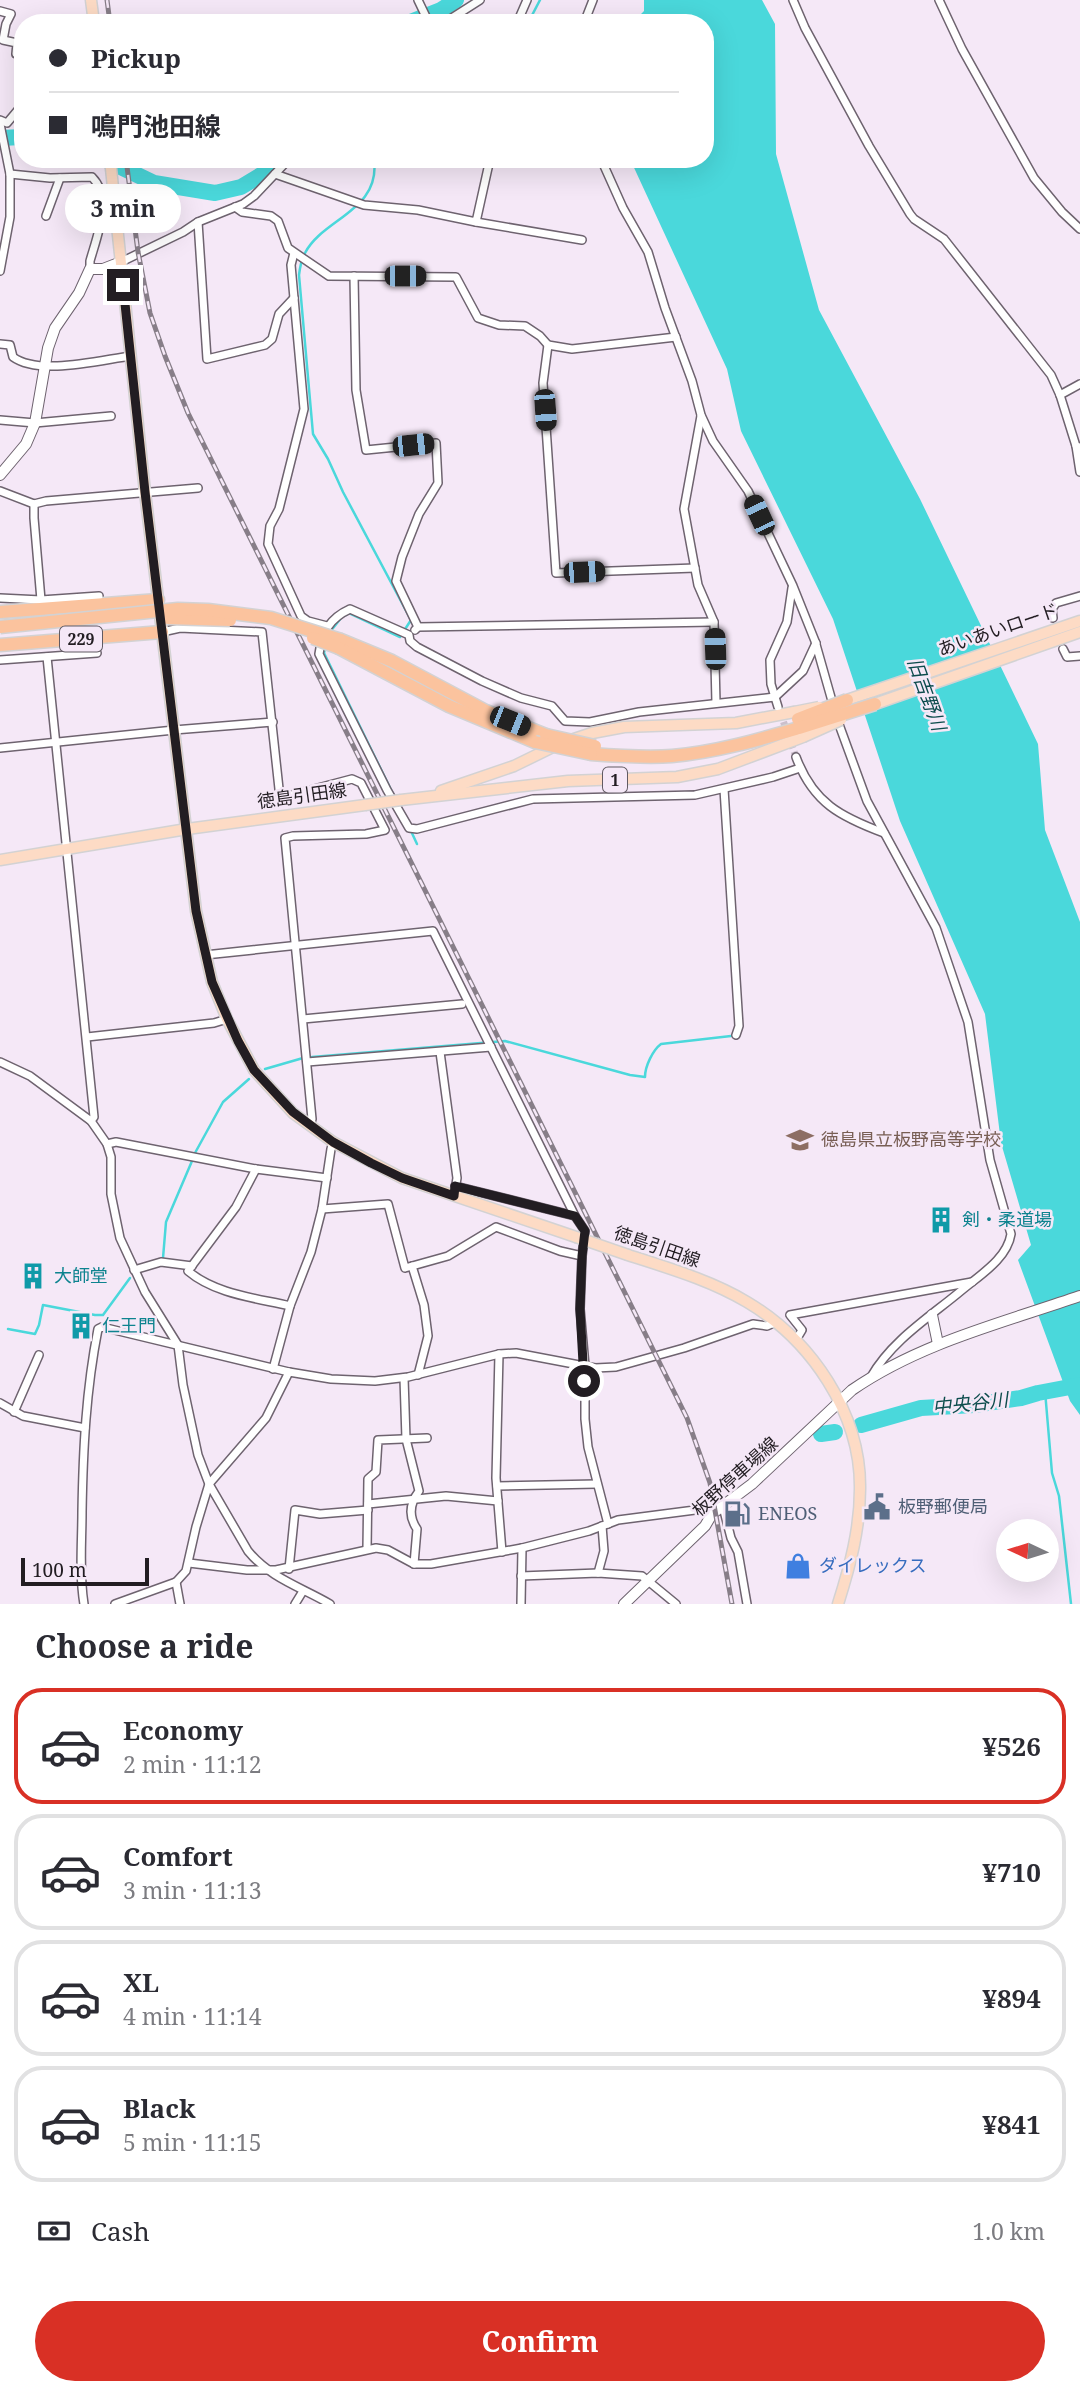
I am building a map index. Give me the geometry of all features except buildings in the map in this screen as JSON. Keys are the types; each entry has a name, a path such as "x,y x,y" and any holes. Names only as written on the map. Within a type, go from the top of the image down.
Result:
{"highway":[{"name":"229","path":"0,612 158,600"},
{"path":"0,627 178,609 271,618 392,661 540,738 634,757 683,755 737,745 799,724 875,704"},
{"path":"0,635 178,617 270,626 340,644"},
{"name":"229","path":"0,645 162,632"},
{"path":"799,724 847,701"}],"main road":[{"path":"111,168 145,492 187,829"},
{"name":"あいあいロード","path":"875,704 1044,638 1080,621"},
{"name":"あいあいロード","path":"847,701 1044,638 1080,632"},
{"name":"徳島引田線","path":"422,798 514,766 559,744 592,733 624,727 799,724"},
{"name":"徳島引田線","path":"0,860 187,829 401,800 568,781 677,777 718,769 799,724"},
{"name":"徳島引田線","path":"187,829 196,911 212,982 227,1019 254,1070 293,1112 333,1142 402,1178 454,1191 718,1287 776,1322 796,1340 827,1379 855,1446 860,1488 854,1549 838,1604"}],"street":[{"path":"458,14 480,0"},
{"path":"793,0 805,28 869,146 910,214 944,239 1051,375 1078,446 1080,472"},
{"path":"939,0 962,49 1034,178 1080,229"},
{"path":"0,11 11,14 3,40 14,42"},
{"path":"0,271 10,217 10,174 4,155 1,124"},
{"path":"90,269 103,269 121,262 183,233 198,222 254,197 281,168"},
{"path":"476,222 488,168"},
{"path":"605,168 623,208 648,252 701,415 713,441 748,491 793,586 816,643 841,732 867,802 936,928 968,1022 988,1152 1010,1225 1010,1239 1002,1254 983,1276 932,1315 879,1363 871,1377"},
{"path":"0,475 26,444 35,422 48,348 55,328 79,293 90,269 102,215 99,184 92,177 60,178 10,174"},
{"path":"275,174 364,205 418,210 582,240"},
{"path":"46,216 60,178"},
{"path":"0,194 10,194"},
{"path":"235,207 242,212 271,216 278,221 284,240 296,254 329,276 456,277 478,318 499,326 525,326 548,345 572,349 676,337"},
{"path":"198,222 207,359 265,345 272,339 279,314 294,298"},
{"path":"296,254 291,265 304,409 279,509 270,526 268,544 301,616 308,621 327,626"},
{"path":"354,276 356,390 366,450 436,443 438,483 419,514 401,557 396,581 418,627"},
{"path":"0,344 10,345 13,357 18,361 44,367 131,356"},
{"path":"548,345 543,383 556,573 695,568"},
{"path":"1060,395 1080,384"},
{"path":"701,415 684,509 698,585 714,622 716,703"},
{"path":"0,419 35,422 111,416"},
{"path":"0,491 34,505 46,501 198,488"},
{"path":"34,505 41,600"},
{"path":"778,707 771,684 770,660 787,621 793,586"},
{"path":"0,598 41,600 99,596"},
{"path":"1053,618 1052,609 1056,603 1080,596"},
{"path":"409,635 350,610 338,615 327,626 319,654 409,828 417,829 533,799 695,795 800,768"},
{"path":"409,635 418,627 714,622"},
{"path":"162,632 180,628 262,632 280,797 352,779 361,783 385,830 366,834 285,838 312,1119 310,1126"},
{"path":"409,635 410,642 417,648 521,698 552,706 565,721 590,722 639,712 775,697 803,671 816,643"},
{"path":"1063,649 1067,657 1080,656"},
{"path":"0,660 97,653"},
{"path":"47,657 87,1037 94,1117 91,1121"},
{"path":"559,744 559,731 565,721"},
{"path":"0,748 273,722"},
{"path":"796,757 814,794 824,803 851,821 885,833"},
{"path":"568,781 570,797"},
{"path":"724,789 739,1026 736,1035"},
{"path":"205,955 433,930 575,1216 585,1231 580,1309 585,1366 585,1419 605,1525 604,1551 598,1573"},
{"path":"303,1018 462,1004"},
{"path":"87,1037 214,1023 227,1019"},
{"path":"307,1062 440,1052 490,1044"},
{"path":"440,1052 457,1178 454,1191 575,1216"},
{"path":"0,1062 30,1076 91,1121 107,1144 111,1157 111,1194 115,1221 134,1270 178,1345 183,1385 198,1455 209,1484 247,1551 266,1570 330,1604"},
{"path":"107,1144 116,1142 256,1169 327,1178"},
{"path":"273,1369 290,1306 311,1252 322,1209 333,1142"},
{"path":"256,1169 236,1207 188,1271 196,1278 232,1293 290,1306"},
{"path":"322,1209 388,1204 405,1268 448,1256 496,1227 560,1251 582,1256"},
{"path":"134,1270 161,1262 192,1266"},
{"path":"412,1266 424,1305 428,1336 418,1375"},
{"path":"796,1340 802,1330 790,1315 972,1282"},
{"name":"板野停車場線","path":"624,1604 705,1526 712,1514 752,1484 871,1377 938,1344 1080,1296"},
{"path":"932,1315 938,1344"},
{"path":"84,1604 82,1551 85,1428 98,1329 102,1327 273,1369 342,1380 375,1381 404,1378 499,1354 516,1353 585,1366 616,1367 684,1348 753,1324 767,1326 776,1322"},
{"path":"499,1354 497,1486 502,1552"},
{"path":"14,1412 38,1355"},
{"path":"115,1604 176,1582 189,1563 209,1484 265,1418 289,1372"},
{"path":"404,1378 407,1439 419,1491 412,1500 411,1520 417,1529 414,1564"},
{"path":"0,1403 23,1416 85,1428"},
{"path":"367,1549 368,1479 376,1472 378,1440 427,1438"},
{"path":"497,1486 597,1484"},
{"path":"289,1569 295,1510 320,1514 446,1496 498,1501"},
{"path":"723,1507 731,1538 738,1552 747,1604"},
{"path":"189,1563 266,1570 289,1569 376,1548 388,1550 414,1564 430,1564 522,1548 633,1518 695,1510 712,1514"},
{"path":"521,1604 522,1548"},
{"path":"521,1576 598,1573 642,1576 676,1604"},
{"path":"176,1582 180,1604"},
{"path":"295,1604 303,1591"}],"water":[{"name":"旧吉野川","path":"644,0 762,0 775,24 776,154 819,310 920,499 1038,744 1045,830 1080,922 1080,1415 1070,1401 1018,1260 1031,1245 1001,1143 985,1014 900,821 833,619 741,431 727,369 634,168 714,168 714,14 641,14 644,11"}],"waterway":[{"path":"431,14 456,0"},
{"path":"533,14 540,0"},
{"path":"0,138 14,137"},
{"path":"123,168 154,183 215,193 241,187 269,168"},
{"path":"346,615 349,613 400,637 411,620 313,434 299,275 304,256 313,241 349,212 369,191 374,168"},
{"path":"330,632 341,618"},
{"path":"325,648 324,653 393,794"},
{"path":"411,831 417,844"},
{"path":"312,1057 505,1041 645,1077 650,1059 661,1044 731,1036"},
{"path":"265,1069 303,1058"},
{"path":"195,1153 223,1102 249,1079"},
{"path":"163,1258 166,1222 192,1161"},
{"path":"8,1329 35,1334 43,1305 103,1315 130,1278"},
{"name":"中央谷川","path":"861,1425 921,1408 974,1405 1080,1385"},
{"path":"1045,1391 1052,1473 1059,1496 1071,1604"},
{"name":"中央谷川","path":"821,1434 835,1432"}],"tunnel":[{"path":"780,712 796,757"}],"railway":[{"path":"107,0 109,14"},
{"path":"127,168 138,252 150,313 188,413 687,1418 710,1483 732,1604"}],"place":[{"name":"徳島県立板野高等学校","path":"800,1140"},
{"name":"剣・柔道場","path":"941,1220"},
{"name":"大師堂","path":"33,1276"},
{"name":"仁王門","path":"81,1326"},
{"name":"板野郵便局","path":"877,1507"},
{"name":"ENEOS","path":"737,1514"},
{"name":"ダイレックス","path":"798,1566"}],"route":[{"path":"123,285 145,492 196,911 212,982 227,1019 254,1070 293,1112 333,1142 402,1178 454,1196 455,1186 575,1216 585,1231 580,1309 584,1381"}]}
